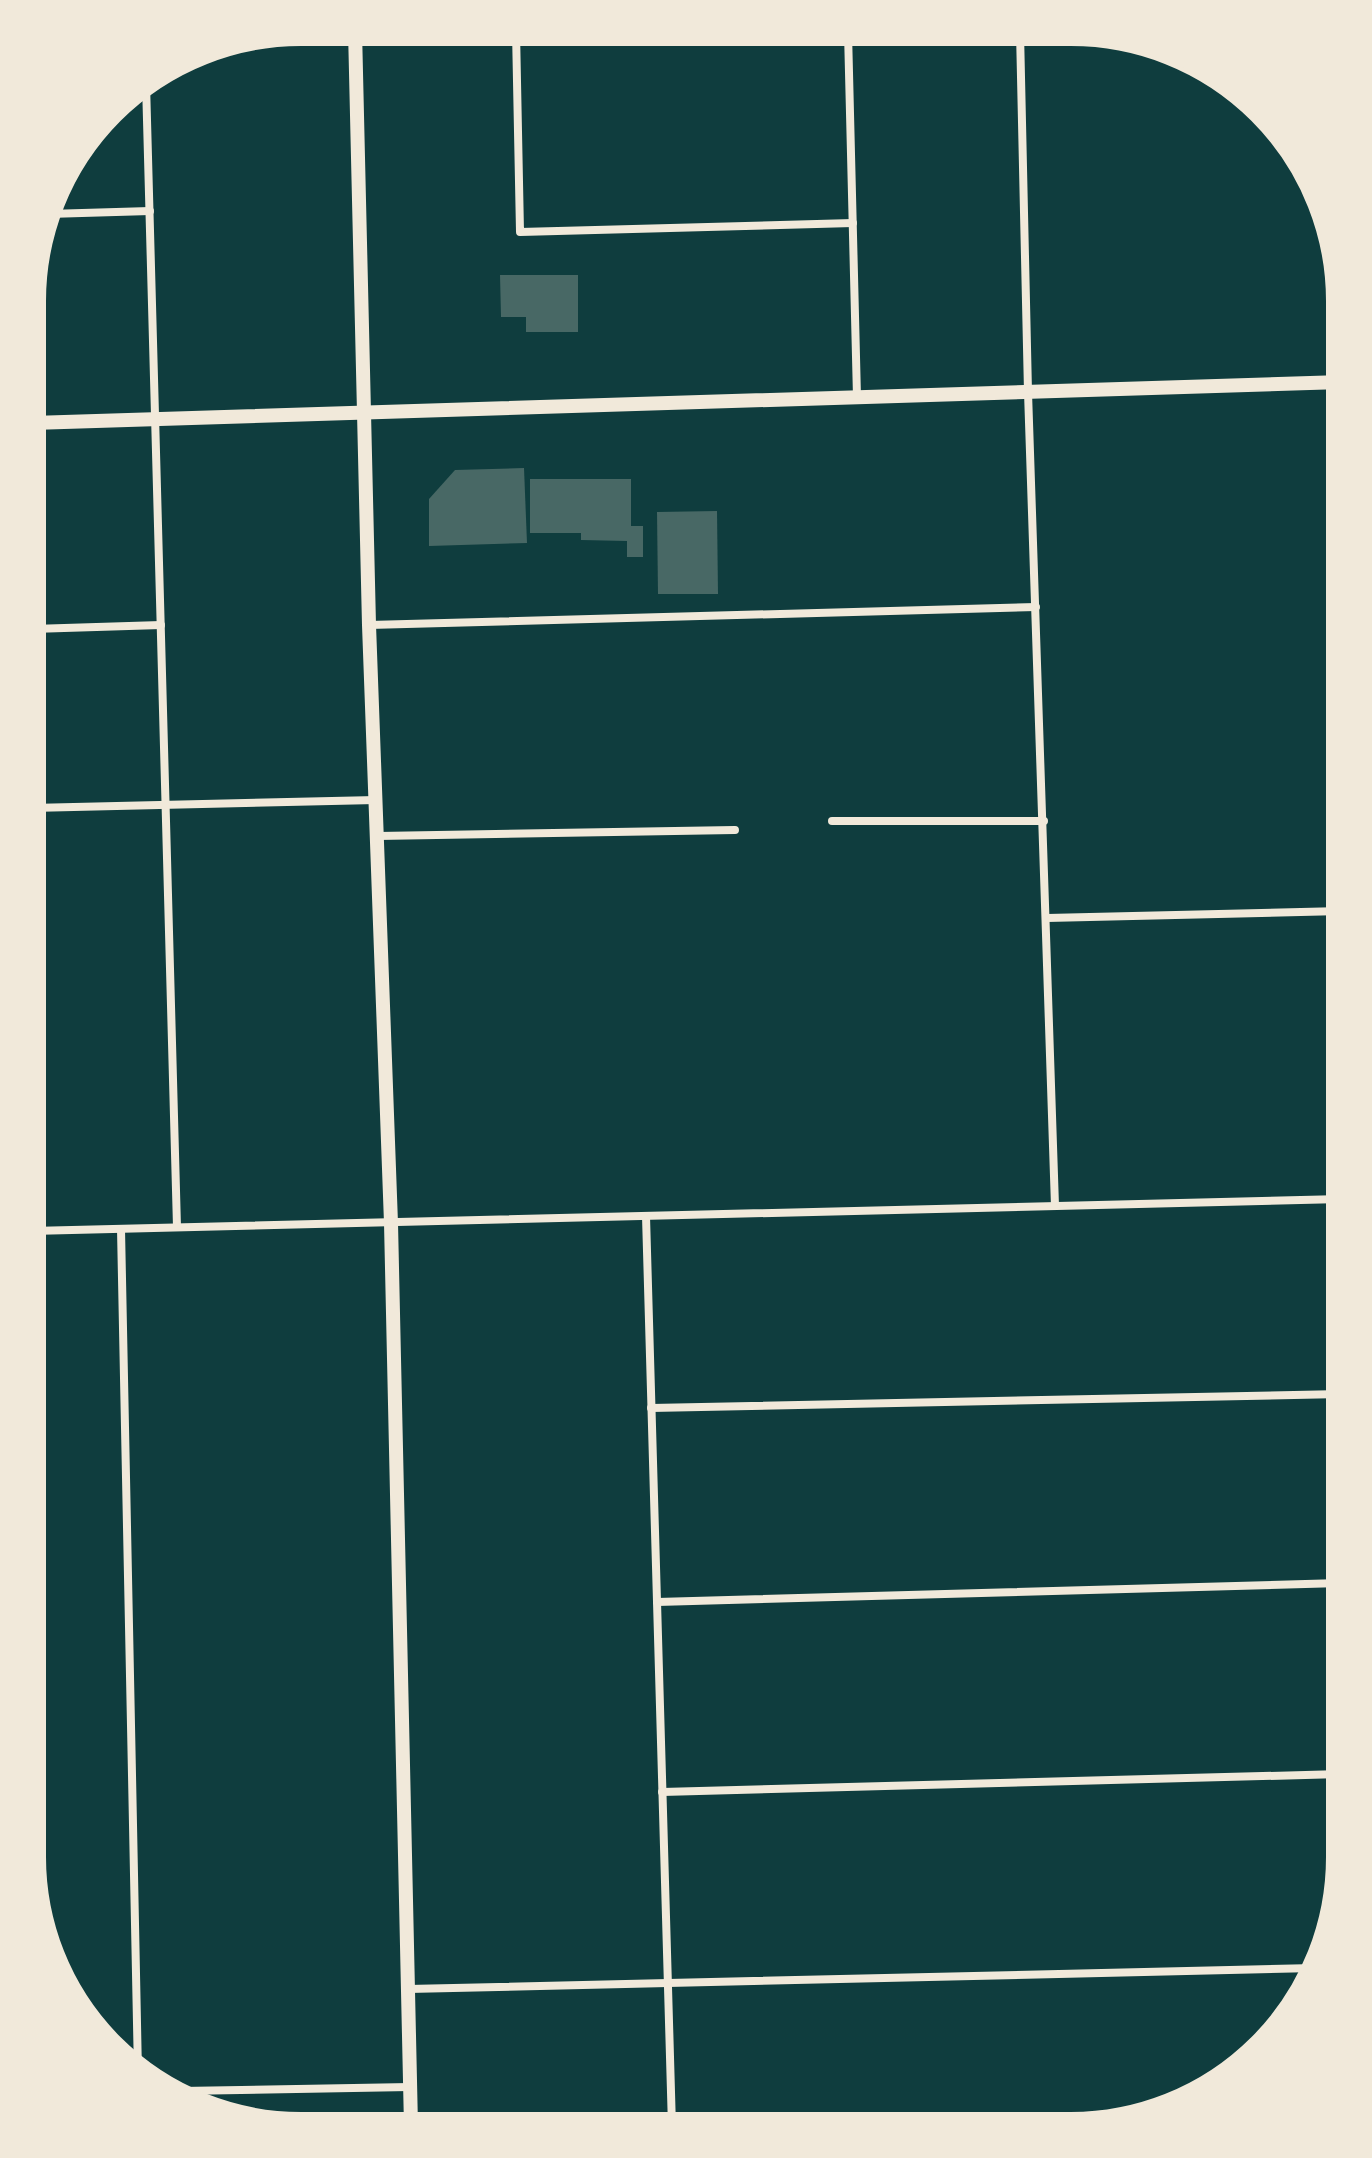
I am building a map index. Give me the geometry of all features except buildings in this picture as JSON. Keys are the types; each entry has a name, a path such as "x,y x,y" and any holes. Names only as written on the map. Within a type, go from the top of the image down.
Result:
{"street":[{"path":"355,44 369,625 391,1223 411,2114"},
{"path":"516,44 520,232 853,223"},
{"path":"848,44 857,397"},
{"path":"1020,44 1028,392 1055,1206"},
{"path":"146,96 177,1227"},
{"path":"60,214 150,211"},
{"path":"44,423 1328,382"},
{"path":"369,625 1036,607"},
{"path":"44,629 161,625"},
{"path":"44,808 376,800"},
{"path":"832,821 1044,821"},
{"path":"378,836 735,830"},
{"path":"1047,918 1328,911"},
{"path":"44,1231 1327,1199"},
{"path":"646,1216 672,2114"},
{"path":"121,1229 138,2055"},
{"path":"651,1408 1327,1394"},
{"path":"657,1602 1327,1583"},
{"path":"662,1792 1327,1774"},
{"path":"408,1989 1302,1968"},
{"path":"196,2091 410,2087"}]}
